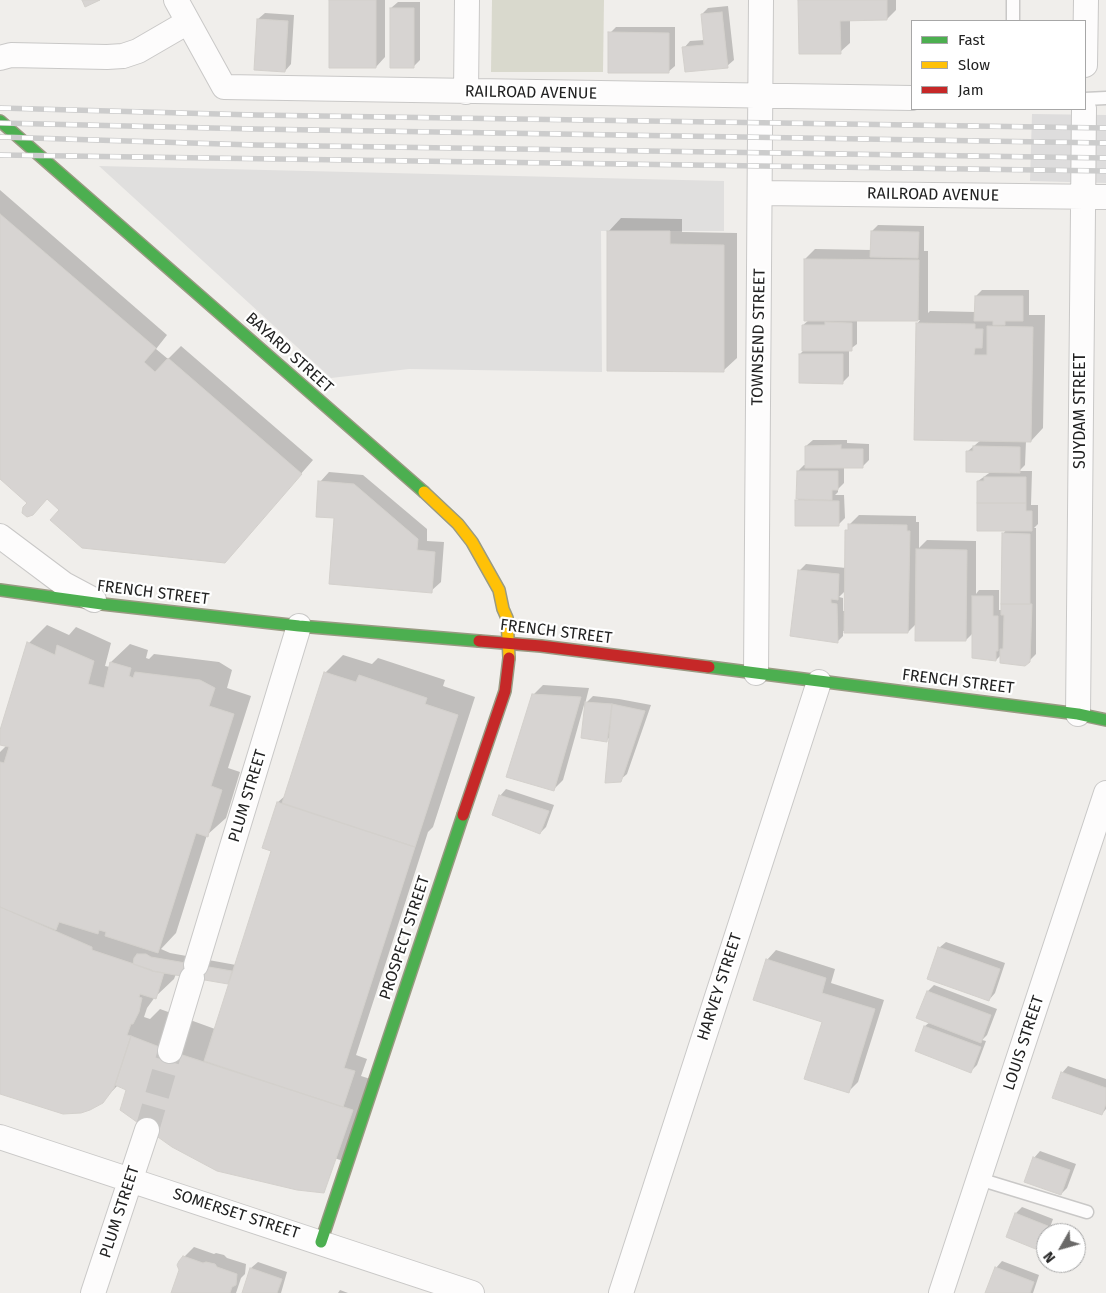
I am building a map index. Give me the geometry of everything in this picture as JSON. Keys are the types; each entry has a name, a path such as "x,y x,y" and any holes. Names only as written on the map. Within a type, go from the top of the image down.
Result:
{"street":[{"path":"0,58 11,55 123,56 138,50 188,22 176,0"},
{"path":"466,92 467,0"},
{"name":"TOWNSEND STREET","path":"756,673 761,0"},
{"path":"1086,0 1086,20"},
{"name":"RAILROAD AVENUE","path":"188,22 224,87 911,98"},
{"name":"SUYDAM STREET","path":"1078,714 1084,110"},
{"name":"BAYARD STREET","path":"0,121 439,505 458,524 480,554 499,590 502,609 507,618 508,642"},
{"name":"RAILROAD AVENUE","path":"760,193 1106,197"},
{"path":"0,536 64,584 102,604"},
{"name":"FRENCH STREET","path":"0,590 102,604 299,626 508,642 1078,714 1106,720"},
{"name":"PLUM STREET","path":"170,1051 299,626"},
{"name":"PROSPECT STREET","path":"321,1242 505,691 509,666 508,642"},
{"name":"HARVEY STREET","path":"621,1293 820,682"},
{"name":"LOUIS STREET","path":"942,1293 1106,793"},
{"name":"PLUM STREET","path":"94,1293 147,1130"},
{"name":"SOMERSET STREET","path":"0,1137 472,1293"}],"lane":[{"path":"1013,0 1013,20"},
{"path":"1086,100 1106,98"},
{"path":"979,1179 1087,1212"}],"shaded area":[{"path":"492,0 604,0 603,72 491,72"},
{"path":"99,166 724,181 724,231 601,231 602,372 409,369 331,378"}],"pier":[{"path":"1032,114 1106,115 1106,183 1030,181"}],"building":[{"path":"82,0 100,0 85,7"},
{"path":"329,0 376,0 376,68 329,68"},
{"path":"798,0 887,0 887,20 840,21 841,54 799,54"},
{"path":"390,8 414,8 414,68 390,68"},
{"path":"722,12 728,68 685,72 682,47 704,45 701,14"},
{"path":"257,19 288,21 285,72 254,70"},
{"path":"608,32 669,33 669,73 608,73"},
{"path":"0,214 156,348 144,362 155,372 168,358 302,474 225,563 82,548 50,520 59,510 47,499 33,515 27,517 22,513 23,507 27,503 0,479"},
{"path":"607,231 670,231 670,244 724,245 724,372 607,371"},
{"path":"871,231 919,232 918,258 870,257"},
{"path":"804,259 919,260 918,321 804,321"},
{"path":"975,296 1023,296 1023,321 1005,321 1005,325 993,325 993,321 974,321"},
{"path":"825,322 852,323 852,351 802,351 802,325 825,325"},
{"path":"916,323 975,324 975,329 983,329 982,348 975,348 974,355 987,355 987,326 1033,327 1031,442 914,440"},
{"path":"799,354 843,354 843,384 799,383"},
{"path":"841,445 841,449 863,449 863,468 805,468 805,446"},
{"path":"973,446 1020,447 1020,473 966,472 966,451 973,451"},
{"path":"797,471 838,471 838,490 832,490 832,500 796,499"},
{"path":"984,477 1026,477 1026,503 977,503 977,481 984,481"},
{"path":"318,481 354,484 418,539 417,550 435,552 432,593 329,584 334,518 316,517"},
{"path":"795,500 839,501 839,526 795,526"},
{"path":"977,503 1026,503 1026,511 1032,511 1032,531 977,531"},
{"path":"848,524 907,525 907,531 910,531 908,633 844,633 845,530 848,530"},
{"path":"1002,533 1030,534 1030,604 1001,604"},
{"path":"916,549 967,550 966,641 915,641"},
{"path":"798,570 839,574 838,600 831,599 831,603 837,604 838,643 790,636"},
{"path":"972,596 993,596 993,616 998,616 998,651 996,651 996,661 972,658"},
{"path":"1001,604 1032,604 1030,662 1025,666 1000,663 1000,649 1003,649 1004,615 1001,615"},
{"path":"27,642 55,655 57,645 94,661 88,684 104,688 110,662 131,668 129,676 133,678 135,672 200,680 215,688 209,706 234,714 211,786 222,790 208,837 196,833 158,953 105,936 106,932 99,930 98,934 59,922 56,930 0,907 0,762 4,763 9,747 0,745 0,730"},
{"path":"324,672 356,682 359,675 427,698 425,704 458,715 415,847 282,803"},
{"path":"532,694 581,697 554,791 506,777"},
{"path":"585,702 612,704 607,742 581,738"},
{"path":"612,704 645,711 621,782 605,783"},
{"path":"499,795 549,811 540,834 492,815"},
{"path":"277,802 415,847 344,1068 355,1071 343,1107 204,1061 271,851 262,848"},
{"path":"0,907 92,947 92,950 152,971 164,973 156,999 140,994 139,997 142,998 139,1012 133,1024 131,1024 127,1035 131,1036 114,1088 103,1103 90,1110 81,1113 63,1114 0,1094"},
{"path":"938,947 1000,969 989,1001 927,979"},
{"path":"137,954 146,954 151,957 232,971 228,984 152,971 133,964"},
{"path":"766,959 826,978 822,993 875,1009 849,1093 804,1079 822,1022 753,1000"},
{"path":"927,991 991,1015 981,1043 916,1018"},
{"path":"924,1026 981,1047 971,1073 915,1051"},
{"path":"131,1036 170,1051 353,1110 324,1193 297,1190 217,1171 172,1147 120,1110 126,1090 115,1085"},
{"path":"1061,1072 1106,1088 1106,1104 1102,1115 1052,1098"},
{"path":"1033,1157 1070,1170 1061,1195 1024,1182"},
{"path":"1015,1213 1040,1223 1036,1223 1036,1249 1006,1237"},
{"path":"183,1256 203,1263 215,1264 217,1267 237,1274 236,1285 232,1287 230,1293 171,1293 179,1270 177,1265"},
{"path":"995,1267 1034,1282 1030,1293 985,1293"},
{"path":"250,1268 282,1279 277,1293 242,1293"}],"tunnel":[{"path":"147,1130 170,1051"}],"railway":[{"path":"0,108 255,115 1106,128"},
{"path":"0,123 1106,143"},
{"path":"0,137 254,145 1106,158"},
{"path":"0,155 1106,171"}],"traffic: fast":[{"path":"0,121 424,492"},
{"path":"0,590 102,604 299,626 479,641"},
{"path":"709,667 1078,714 1106,720"},
{"path":"321,1242 463,815"}],"traffic: slow":[{"path":"424,492 458,524 472,542 499,590 507,618 509,658"}],"traffic: jam":[{"path":"479,641 541,646 709,667"},
{"path":"463,815 505,691 509,658"}]}
